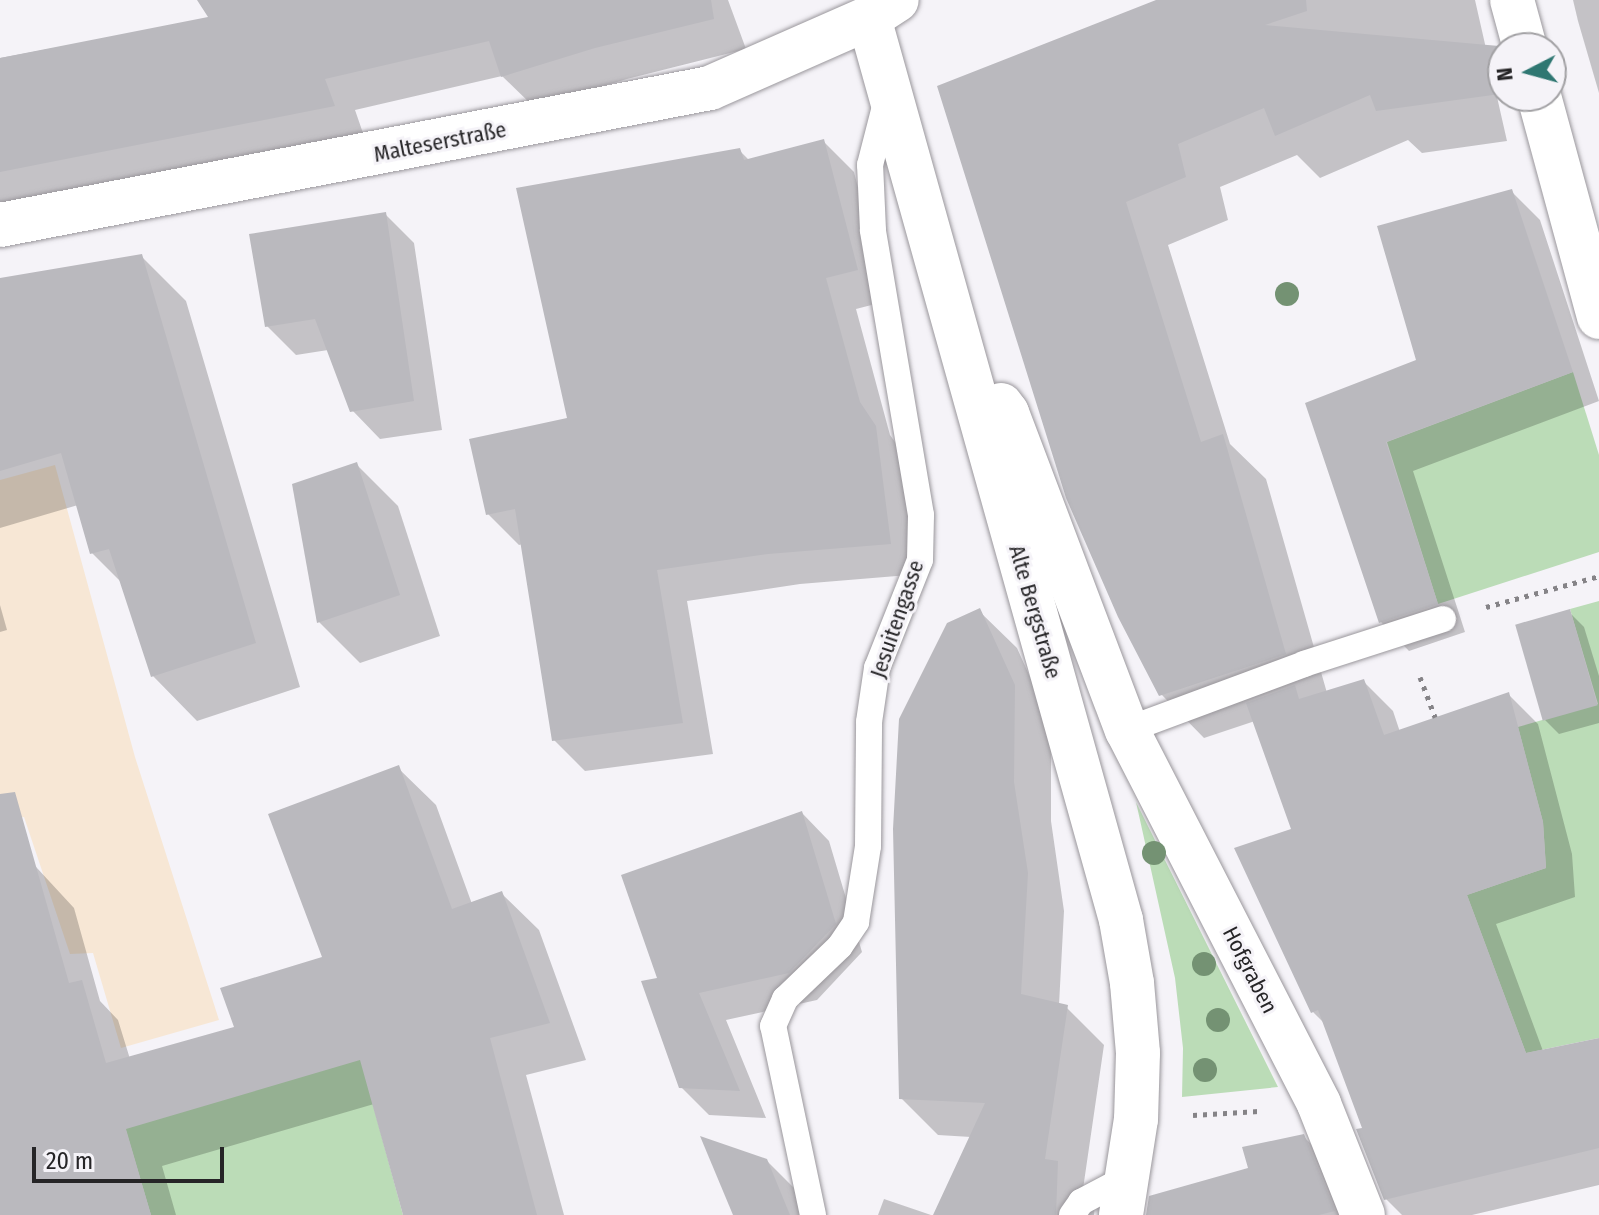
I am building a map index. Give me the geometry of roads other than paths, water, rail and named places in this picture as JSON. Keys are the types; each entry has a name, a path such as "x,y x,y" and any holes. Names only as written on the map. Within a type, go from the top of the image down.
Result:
{"street":[{"path":"1512,0 1521,32"},
{"name":"Alte Bergstraße","path":"877,6 890,89 1121,920 1134,997 1138,1053 1136,1119 1125,1196"},
{"name":"Malteserstraße","path":"0,225 710,88 877,6"},
{"path":"1543,112 1599,317"},
{"name":"Hofgraben","path":"968,367 1007,413 1127,730 1319,1104 1363,1215"}],"lane":[{"name":"Jesuitengasse","path":"813,1215 773,1026 785,999 840,946 856,922 868,846 869,722 877,668 920,560 921,515 873,230 870,165 890,89"},
{"path":"1127,730 1304,664 1443,619"},
{"path":"1072,1215 1081,1202 1125,1196"}]}
